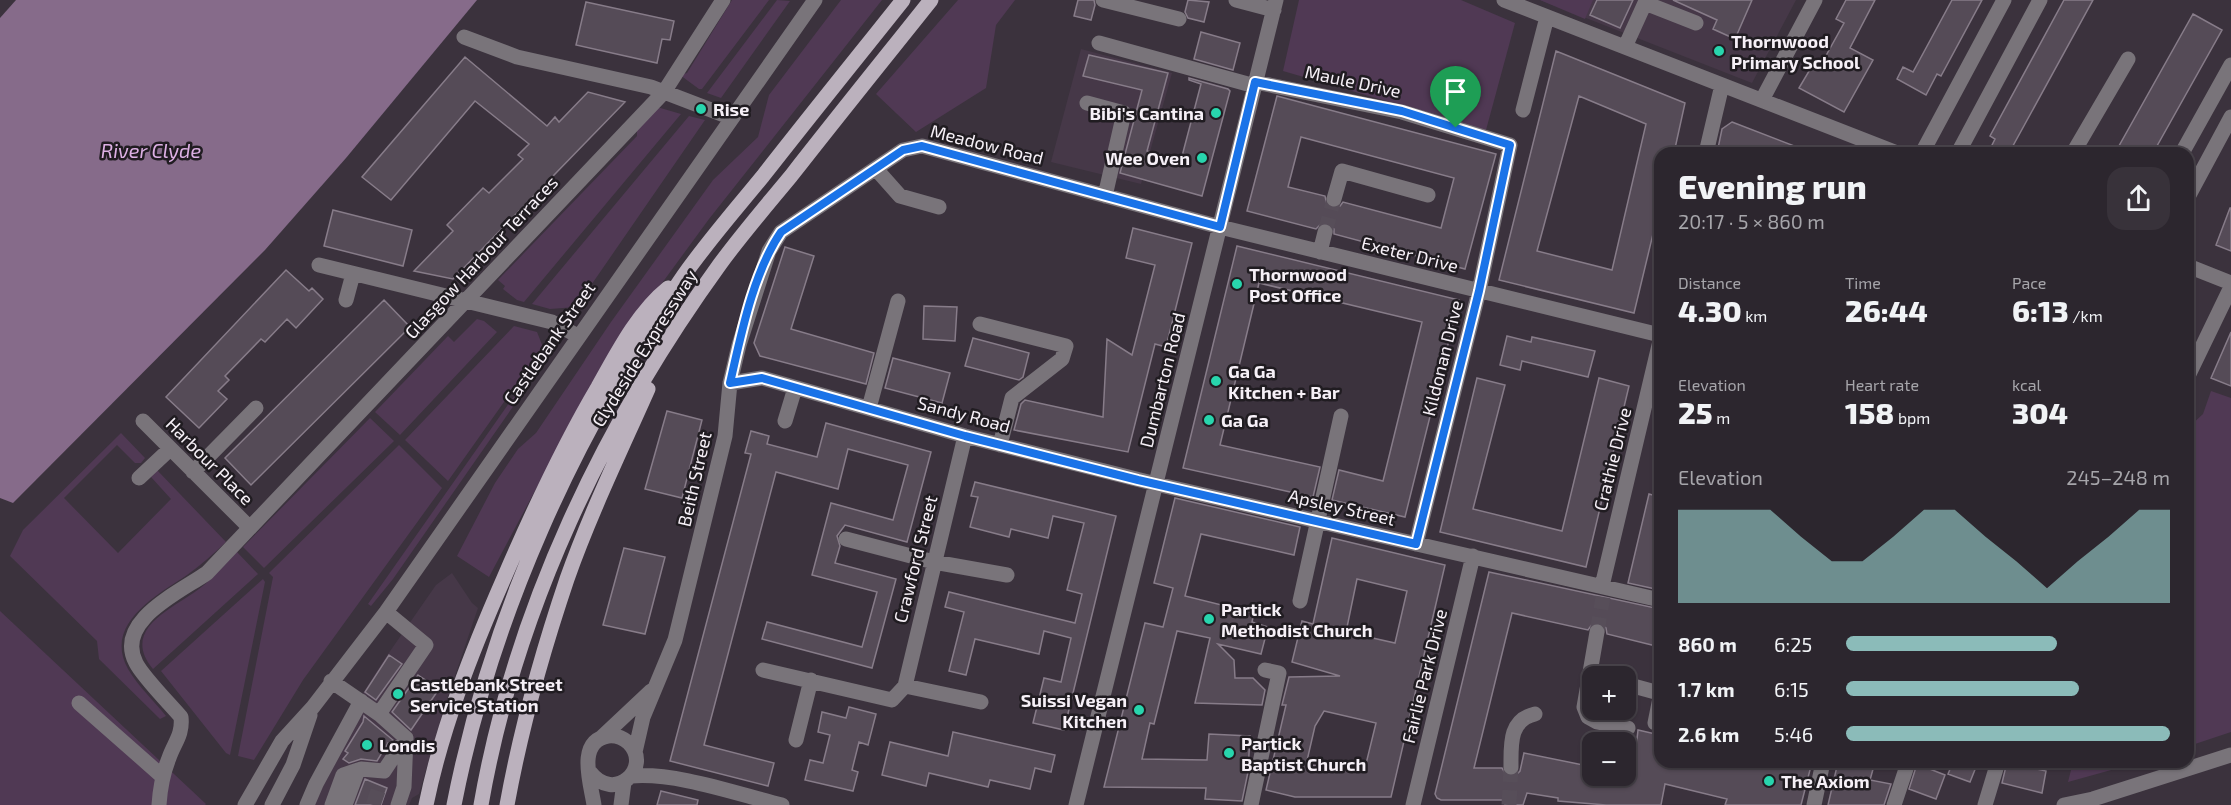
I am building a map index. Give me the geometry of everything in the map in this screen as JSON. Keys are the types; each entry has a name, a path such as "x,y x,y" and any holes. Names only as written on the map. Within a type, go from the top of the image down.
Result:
{"main road":[{"name":"Clydeside Expressway","path":"454,805 484,686 509,613 550,511 614,385 684,275 903,0"},
{"name":"Clydeside Expressway","path":"481,805 501,712 549,572 608,442 638,387 720,264 931,0"},
{"path":"426,805 430,783 464,677 487,618 546,486 586,408 632,330 658,296 684,275"},
{"path":"507,805 516,753 541,662 568,578 600,496 670,340"}],"street":[{"name":"Glasgow Harbour Terraces","path":"163,777 169,757 181,735 181,717 136,665 132,652 134,631 167,598 207,573 664,92 723,0"},
{"name":"Castlebank Street","path":"245,805 282,741 313,707 386,612 815,0"},
{"path":"1103,0 1179,19"},
{"path":"1236,0 1275,5"},
{"path":"1504,0 1882,147"},
{"path":"1762,100 1815,0"},
{"path":"1925,147 2004,0"},
{"path":"1961,147 2040,0"},
{"path":"1625,47 1645,3 1696,23"},
{"name":"Dumbarton Road","path":"1076,805 1275,5"},
{"path":"1523,110 1548,17"},
{"path":"464,37 517,57 664,92 732,118"},
{"name":"Maule Drive","path":"1099,43 1255,84 1402,111 1510,145"},
{"path":"2077,147 2128,59"},
{"path":"2185,147 2231,65"},
{"path":"1707,147 1722,85"},
{"path":"1087,103 1124,113 1105,196"},
{"path":"2194,186 2231,117"},
{"name":"Kildonan Drive","path":"1416,544 1479,291 1510,145"},
{"name":"Meadow Road","path":"759,280 769,251 781,232 903,150 922,146 1220,227"},
{"path":"876,169 900,196 939,207"},
{"path":"1334,199 1342,171 1428,195"},
{"name":"Exeter Drive","path":"1220,227 1654,334"},
{"path":"1320,252 1325,232"},
{"path":"319,265 552,322 578,336"},
{"path":"2194,269 2231,285 2194,363"},
{"path":"346,300 353,274"},
{"name":"Beith Street","path":"621,805 628,779 635,769 639,730 675,640 725,436 730,383 759,280"},
{"path":"869,408 898,301"},
{"path":"980,324 1066,346 1062,359 1012,398 1000,445"},
{"name":"Crathie Drive","path":"1604,590 1654,368"},
{"name":"Sandy Road","path":"730,383 762,378 965,436 1156,484"},
{"path":"785,421 795,388"},
{"path":"194,472 256,408"},
{"path":"1300,601 1341,416"},
{"name":"Harbour Place","path":"143,421 250,528"},
{"name":"Crawford Street","path":"903,688 965,436"},
{"path":"139,478 170,449"},
{"name":"Apsley Street","path":"1156,484 1473,556 1604,590 1654,599"},
{"path":"846,539 934,562 1007,575"},
{"name":"Fairlie Park Drive","path":"1413,805 1473,556"},
{"path":"379,714 426,645 386,612"},
{"path":"1594,666 1597,632"},
{"path":"763,670 892,700 903,688 981,702"},
{"path":"1251,805 1279,673 1265,670"},
{"path":"796,740 811,680"},
{"path":"331,681 379,714 406,738"},
{"name":"Beith Street","path":"594,805 587,765 588,754 594,743 658,684"},
{"path":"1636,687 1654,692"},
{"path":"307,805 361,701"},
{"path":"79,703 163,777 159,805"},
{"name":"Castlebank Street","path":"272,805 293,765 313,707"},
{"path":"1511,767 1515,726 1520,719 1535,714"},
{"path":"1593,720 1628,729"},
{"path":"601,738 616,736 624,739 635,754 671,779"},
{"path":"398,805 404,787 406,738"},
{"path":"322,805 328,787 343,775 358,770 382,778 406,738"},
{"path":"2194,767 2231,755"},
{"path":"1814,805 1822,768"},
{"path":"1894,805 1906,768"},
{"path":"1985,805 1996,768"},
{"path":"2064,805 2093,800 2191,768"},
{"path":"345,805 358,770"},
{"path":"389,805 405,770"},
{"path":"590,772 601,783 609,785 646,775 782,805"},
{"path":"332,805 343,775"}],"shaded area":[{"path":"732,0 769,0 702,89 699,89 680,75 687,73"},
{"path":"777,0 790,1 721,98 707,93"},
{"path":"841,0 882,0 709,219 602,365 489,577 457,556 495,483 518,449 536,433 611,322 713,180 758,137 769,95"},
{"path":"958,0 1015,0 996,25 986,88 916,132 876,94"},
{"path":"1299,0 1461,0 1515,23 1486,130 1283,71"},
{"name":"Thornwood Primary School","path":"1540,0 1796,0 1752,83"},
{"path":"1540,0 1593,0 1585,19"},
{"path":"1081,49 1172,73 1141,184 1051,162"},
{"path":"657,107 681,114 524,302 517,300 503,289 505,286 498,280 637,136 637,129"},
{"path":"689,116 705,120 576,307 550,309 532,304"},
{"path":"477,319 484,321 497,332 400,435 375,412 448,336 454,342"},
{"path":"514,326 537,332 543,347 448,481 405,440"},
{"path":"552,342 551,352 393,579 371,606 368,604"},
{"path":"2211,391 2231,398 2231,732 2194,744 2194,422 2203,414"},
{"path":"370,418 394,441 264,568 243,547"},
{"path":"121,433 145,458 141,463 135,463 117,445 64,498 118,553 171,499 151,477 157,470 226,542 137,613 122,638 122,653 128,669 166,716 160,719 99,659 97,641 10,556 23,530"},
{"path":"399,445 442,488 303,680 254,760 238,756 273,577 269,573"},
{"path":"237,552 258,574 153,669 144,654 143,641 147,630 167,610 204,585"},
{"path":"452,573 472,603 478,608 444,708 419,794 412,798 409,805 299,805 333,740 386,657 436,585"},
{"path":"263,579 265,582 230,755 226,753 161,671"},
{"path":"0,611 206,804 0,805"},
{"path":"2072,768 2118,768 2068,782"}],"water":[{"name":"River Clyde","path":"16,0 477,0 346,158 265,250 13,503 0,498 0,18"}],"building":[{"path":"1078,0 1094,0 1091,20 1074,16"},
{"path":"1188,0 1209,2 1204,22 1188,18 1185,12"},
{"path":"1597,0 1633,0 1620,28 1590,15"},
{"path":"1673,0 1752,0 1735,39 1713,29 1717,20"},
{"path":"1846,0 1875,0 1850,48 1873,60 1844,112 1799,88 1812,66 1818,70 1844,23 1836,19"},
{"path":"1952,0 1982,0 1941,76 1937,74 1926,95 1897,79 1903,67 1913,72"},
{"path":"2064,0 2093,0 2012,147 1991,147 1995,139 1990,136"},
{"path":"586,2 674,21 670,40 662,39 657,63 576,45"},
{"path":"2193,14 2222,30 2156,147 2118,147"},
{"path":"1201,32 1240,43 1233,70 1194,59"},
{"path":"1556,51 1685,103 1675,147 1654,147 1654,230 1634,313 1499,280","holes":["1579,96 1646,124 1612,270 1537,251"]},
{"path":"1089,55 1168,73 1147,151 1181,160 1201,84 1189,78 1230,91 1202,196 1120,173 1142,90 1083,76"},
{"path":"465,57 547,126 555,117 559,122 588,92 625,102 453,279 414,271 453,231 447,225 483,188 489,193 523,159 518,155 529,144 475,101 391,200 362,177"},
{"path":"1277,96 1496,154 1465,269 1334,234 1334,229 1328,223 1322,223 1316,229 1247,211","holes":["1301,137 1454,178 1441,228 1343,202 1340,206 1332,208 1327,205 1325,196 1288,187"]},
{"path":"1732,122 1797,147 1718,147 1722,129"},
{"path":"2231,208 2231,251 2216,245"},
{"path":"333,210 412,230 403,266 324,246"},
{"path":"1133,228 1192,243 1166,347 1155,344 1128,452 1014,430 1021,404 1025,400 1103,417 1107,339 1132,355 1155,265 1126,258"},
{"path":"1237,246 1459,300 1405,517 1332,500 1339,470 1383,481 1422,322 1259,283 1220,445 1320,467 1313,497 1183,468"},
{"path":"785,247 814,256 791,329 874,353 866,384 760,356 754,343"},
{"path":"286,270 309,291 312,288 323,299 296,328 287,319 265,342 261,339 225,376 229,380 218,391 227,399 199,428 166,397"},
{"path":"384,300 410,327 251,485 225,458"},
{"path":"924,306 957,307 955,341 923,339"},
{"path":"2231,332 2231,386 2211,378"},
{"path":"1507,336 1531,342 1532,337 1595,351 1588,377 1522,361 1520,370 1500,365"},
{"path":"973,338 1029,353 1023,377 1019,380 965,366"},
{"path":"893,358 950,373 942,403 885,388"},
{"path":"1477,378 1505,385 1473,509 1562,531 1599,378 1629,386 1586,567 1440,532"},
{"path":"667,411 702,420 682,498 645,489"},
{"path":"826,423 931,452 907,542 845,525 837,536 840,546 835,563 896,579 872,668 762,639 767,622 862,647 877,592 812,575 831,503 893,520 908,465 848,449 838,489 776,472 704,745 774,763 768,786 670,761 751,454 745,453 751,431 769,436 767,444 817,457"},
{"path":"975,482 1116,516 1064,730 1033,723 1044,678 1061,682 1071,638 1044,631 1039,654 975,639 966,675 949,671 964,612 945,607 949,592 1075,623 1082,594 1067,590 1084,523 1053,516 1048,538 1011,529 1009,537 970,527 978,497 971,496"},
{"path":"1649,494 1654,495 1654,589 1628,583"},
{"path":"1175,498 1300,527 1294,555 1201,534 1185,596 1254,613 1252,622 1268,627 1261,654 1218,644 1234,660 1235,678 1253,678 1265,690 1262,705 1195,703 1210,638 1177,631 1154,724 1150,723 1142,759 1207,760 1209,734 1250,736 1248,772 1242,801 1205,799 1206,788 1104,787 1145,623 1163,627 1173,588 1154,583"},
{"path":"1332,538 1445,565 1391,797 1295,797 1266,790 1286,705 1282,705 1289,677 1340,676 1292,662 1302,621 1313,624","holes":["1357,579 1407,591 1395,643 1346,632","1324,711 1376,723 1365,768 1306,765 1315,726"]},
{"path":"624,548 665,557 645,634 603,625"},
{"path":"1489,572 1654,608 1654,646 1607,634 1606,628 1599,623 1593,623 1588,630 1512,613 1474,768 1502,768 1507,776 1515,776 1520,771 1524,753 1582,765 1582,786 1636,786 1638,730 1654,734 1654,768 1810,768 1801,805 1725,805 1727,799 1665,784 1661,805 1606,805 1558,801 1558,798 1527,793 1523,805 1505,805 1505,800 1441,800 1435,794"},
{"path":"389,655 402,664 376,700 365,692"},
{"path":"418,675 439,689 411,730 392,712"},
{"path":"849,707 876,714 868,745 859,742 852,770 858,772 853,791 805,780 810,760 823,763 830,735 818,732 822,712 846,718"},
{"name":"Londis","path":"364,716 393,740 390,744 388,743 377,761 361,759 349,763 343,759 348,753 345,751 363,722"},
{"path":"953,732 1055,755 1051,772 1035,768 1030,789 990,780 988,787 929,773 926,786 882,775 890,742 948,756"},
{"path":"1837,768 1873,768 1870,780 1891,784 1884,805 1828,805"},
{"path":"1916,768 1927,768 1945,775 1936,799 1909,789"},
{"path":"1950,768 1976,768 1970,782 1948,774"},
{"path":"2006,768 2032,768 2046,771 2042,793 2002,783"},
{"path":"365,779 387,788 381,805 355,805"},
{"path":"661,791 698,800 697,805 657,805"}],"tunnel":[{"path":"1325,232 1334,199"},
{"path":"1597,632 1603,597"},
{"path":"1509,805 1511,767"},
{"path":"373,805 380,785"}],"place":[{"name":"Thornwood Primary School","path":"1719,51"},
{"name":"Rise","path":"701,109"},
{"name":"Bibi's Cantina","path":"1216,113"},
{"name":"Wee Oven","path":"1202,158"},
{"name":"Thornwood Post Office","path":"1237,284"},
{"name":"Ga Ga Kitchen + Bar","path":"1216,381"},
{"name":"Ga Ga","path":"1209,420"},
{"name":"Partick Methodist Church","path":"1209,619"},
{"name":"Castlebank Street Service Station","path":"398,694"},
{"name":"Suissi Vegan Kitchen","path":"1139,710"},
{"name":"Londis","path":"367,745"},
{"name":"Partick Baptist Church","path":"1229,753"},
{"name":"The Axiom","path":"1769,781"}],"route":[{"path":"1255,82 1402,111 1456,128 1510,145 1479,291 1416,544 1138,480 965,436 762,378 730,383 759,280 769,251 781,232 903,150 922,146 1220,227 1255,82"}]}
